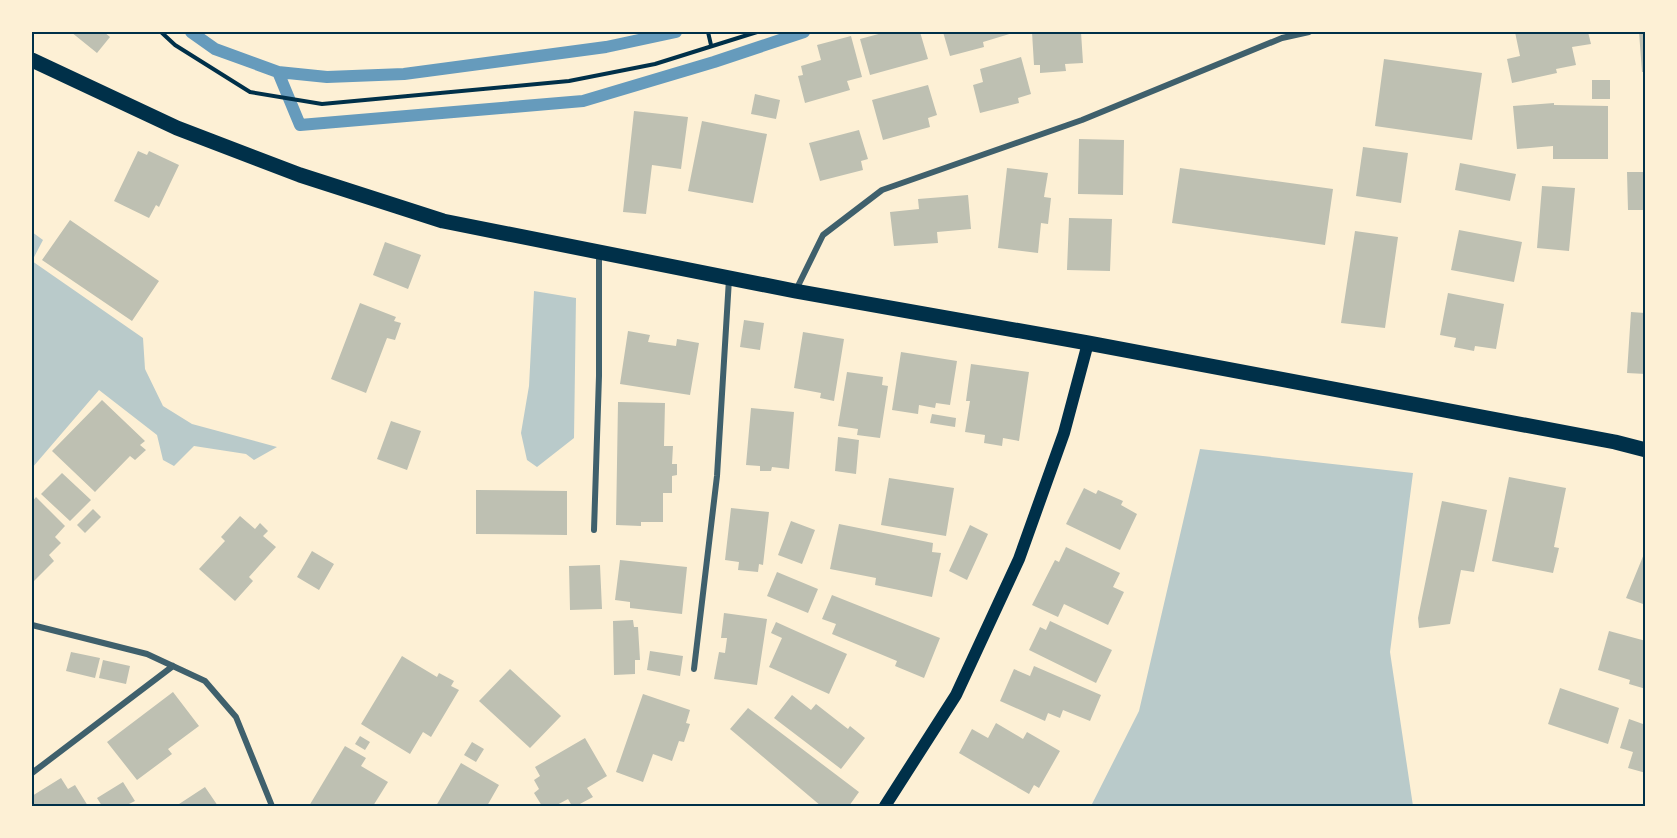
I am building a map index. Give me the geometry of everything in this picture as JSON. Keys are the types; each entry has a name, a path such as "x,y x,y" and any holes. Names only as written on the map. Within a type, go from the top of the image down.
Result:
{"main road":[{"path":"32,60 177,128 300,175 443,220 729,279 1088,343 1615,442 1646,450"},
{"path":"885,807 956,695 1019,559 1064,433 1088,343"}],"street":[{"path":"795,291 823,235 882,190 1082,120 1282,38 1309,32"},
{"path":"594,530 599,376 599,253"},
{"path":"694,669 717,476 729,279"},
{"path":"32,625 147,654 205,681 236,717 272,807"},
{"path":"32,773 173,666"}],"path":[{"path":"161,32 175,45 250,92 322,104 568,81 655,64 758,32"},
{"path":"708,32 711,45"}],"shaded area":[{"path":"32,232 43,240 32,261"},
{"path":"32,261 143,338 145,369 163,406 192,424 277,447 254,460 246,454 194,446 174,466 163,460 157,435 99,390 32,468"},
{"path":"534,291 576,298 574,438 537,467 527,460 521,433 529,386"},
{"path":"1200,449 1413,473 1390,652 1413,806 1091,806 1139,711"}],"building":[{"path":"71,32 104,32 110,37 97,53"},
{"path":"886,32 920,32 928,59 870,75 860,39"},
{"path":"943,32 1016,32 983,42 984,47 950,56"},
{"path":"1032,32 1081,32 1083,63 1065,64 1066,71 1040,73 1040,65 1034,65"},
{"path":"1515,32 1588,32 1591,44 1572,47 1576,65 1556,69 1557,73 1512,83 1507,59 1520,56"},
{"path":"1639,32 1646,32 1646,72 1642,72"},
{"path":"851,36 862,77 847,81 850,90 805,103 798,76 803,75 801,66 821,60 817,45"},
{"path":"1021,57 1031,94 1018,98 1019,103 980,113 973,85 983,82 980,69"},
{"path":"1384,59 1482,73 1472,140 1375,126"},
{"path":"1592,80 1610,80 1610,99 1592,99"},
{"path":"928,85 937,115 928,118 930,127 883,140 872,100"},
{"path":"755,94 780,100 776,119 751,114"},
{"path":"1554,103 1554,105 1608,106 1608,159 1553,159 1553,146 1517,149 1513,106"},
{"path":"634,111 688,117 681,169 652,165 646,214 623,212"},
{"path":"702,121 767,134 753,203 688,191"},
{"path":"859,130 868,159 861,161 863,170 820,181 809,143"},
{"path":"1079,139 1124,140 1123,195 1078,194"},
{"path":"1363,147 1408,153 1401,203 1356,196"},
{"path":"138,151 147,155 149,151 179,165 159,207 156,205 149,218 114,201"},
{"path":"1460,163 1516,174 1510,201 1455,190"},
{"path":"1007,168 1048,173 1044,197 1051,198 1048,224 1041,223 1038,253 998,248"},
{"path":"1180,168 1333,189 1325,245 1172,223"},
{"path":"1627,172 1646,172 1646,210 1628,210"},
{"path":"1542,186 1575,188 1569,251 1537,248"},
{"path":"968,195 971,229 937,232 938,243 894,246 890,212 919,209 918,199"},
{"path":"1069,218 1112,219 1110,271 1067,270"},
{"path":"70,220 159,281 132,321 42,260"},
{"path":"1459,230 1522,242 1514,282 1451,270"},
{"path":"1355,231 1398,237 1385,328 1341,323"},
{"path":"385,242 421,255 408,289 373,275"},
{"path":"1448,293 1504,304 1496,349 1475,346 1474,351 1454,347 1456,338 1440,335"},
{"path":"360,303 396,317 394,321 401,323 395,340 387,338 366,393 331,379"},
{"path":"1631,312 1645,313 1646,374 1627,373"},
{"path":"744,320 764,323 760,350 740,347"},
{"path":"628,331 650,335 648,342 676,346 677,339 699,343 690,395 620,384"},
{"path":"803,332 844,339 834,401 820,398 821,393 794,388"},
{"path":"901,352 957,361 950,405 936,403 935,408 919,405 918,414 892,410"},
{"path":"971,364 1029,372 1019,441 1003,438 1002,446 984,443 985,435 965,432 970,401 966,401"},
{"path":"847,372 883,377 882,385 888,386 880,438 857,435 858,429 838,426"},
{"path":"102,400 145,441 140,445 146,450 135,460 130,456 95,492 52,451"},
{"path":"618,402 665,403 664,446 673,446 672,464 677,464 677,475 672,476 672,493 663,493 663,522 641,522 641,526 616,525"},
{"path":"751,408 794,412 789,469 772,467 771,471 760,471 760,466 746,465"},
{"path":"932,414 956,418 955,427 930,423"},
{"path":"391,421 421,431 407,470 377,459"},
{"path":"838,437 859,440 856,474 835,471"},
{"path":"62,473 91,500 70,521 41,494"},
{"path":"1509,477 1566,488 1554,547 1559,548 1553,573 1492,561"},
{"path":"889,478 954,488 946,536 881,525"},
{"path":"1084,488 1096,494 1098,490 1123,501 1121,505 1137,514 1120,550 1066,524"},
{"path":"476,490 567,491 567,535 476,534"},
{"path":"36,497 65,526 55,537 61,543 49,555 54,561 32,583 32,502"},
{"path":"1442,501 1487,510 1474,572 1461,570 1450,624 1419,628 1418,618"},
{"path":"731,508 769,512 763,565 759,564 758,572 738,570 739,562 725,560"},
{"path":"93,509 101,517 85,533 77,525"},
{"path":"240,516 255,529 260,523 268,531 263,536 276,547 249,577 253,581 235,601 199,569 225,541 221,537"},
{"path":"791,521 815,530 802,564 778,555"},
{"path":"839,524 933,543 932,552 941,553 932,597 875,585 876,578 830,569"},
{"path":"970,525 988,534 967,580 949,571"},
{"path":"1066,547 1120,573 1113,587 1124,592 1108,625 1064,604 1058,617 1032,605 1055,560 1059,562"},
{"path":"1646,549 1646,605 1626,598"},
{"path":"312,551 334,564 319,590 297,577"},
{"path":"620,560 687,567 682,614 630,608 630,602 615,600"},
{"path":"600,565 602,609 570,610 569,566"},
{"path":"777,572 818,589 808,613 767,596"},
{"path":"832,595 940,638 924,678 895,666 897,661 832,634 836,624 822,619"},
{"path":"724,613 767,619 757,685 714,679 719,652 725,653 727,638 721,638"},
{"path":"633,620 634,627 638,627 640,660 635,660 635,674 614,675 613,621"},
{"path":"1050,621 1112,650 1096,683 1029,650 1040,627 1046,630"},
{"path":"776,622 847,654 829,694 769,667 782,638 771,633"},
{"path":"1609,631 1646,641 1646,689 1629,684 1630,680 1598,670"},
{"path":"650,651 683,656 680,676 647,670"},
{"path":"71,652 100,658 95,678 66,671"},
{"path":"402,656 437,677 439,673 454,681 451,686 459,690 431,737 423,732 410,754 361,724"},
{"path":"103,660 130,666 126,684 99,678"},
{"path":"1034,666 1101,695 1090,721 1063,710 1060,718 1048,713 1045,721 1000,701 1014,669 1030,676"},
{"path":"510,669 561,716 530,748 479,701"},
{"path":"1560,688 1619,708 1608,744 1548,724"},
{"path":"173,692 199,726 168,749 172,754 137,780 107,742"},
{"path":"643,694 690,710 686,723 690,724 684,742 679,741 672,761 653,754 643,782 616,772"},
{"path":"792,695 811,710 816,704 848,729 850,726 865,738 841,769 774,718"},
{"path":"748,708 859,792 849,806 821,806 730,729"},
{"path":"1645,716 1646,773 1628,768 1633,752 1620,748 1629,719 1643,724"},
{"path":"996,723 1023,739 1027,732 1060,751 1039,788 1034,785 1029,794 959,753 972,729 988,738"},
{"path":"360,736 370,742 365,750 355,744"},
{"path":"585,738 607,776 587,788 593,797 576,806 572,806 568,799 555,806 542,806 534,793 539,789 534,780 540,776 535,767"},
{"path":"472,742 484,749 476,762 464,755"},
{"path":"345,746 366,758 361,766 388,782 373,806 309,806"},
{"path":"461,763 499,785 487,806 436,806"},
{"path":"61,778 68,789 75,785 88,806 32,806 32,796"},
{"path":"123,782 135,801 125,806 102,806 97,798"},
{"path":"205,787 218,806 176,806"}],"waterway":[{"path":"191,32 215,49 278,72 300,125 583,101 714,62 804,32"},
{"path":"278,72 327,77 404,74 606,47 676,32"}]}
